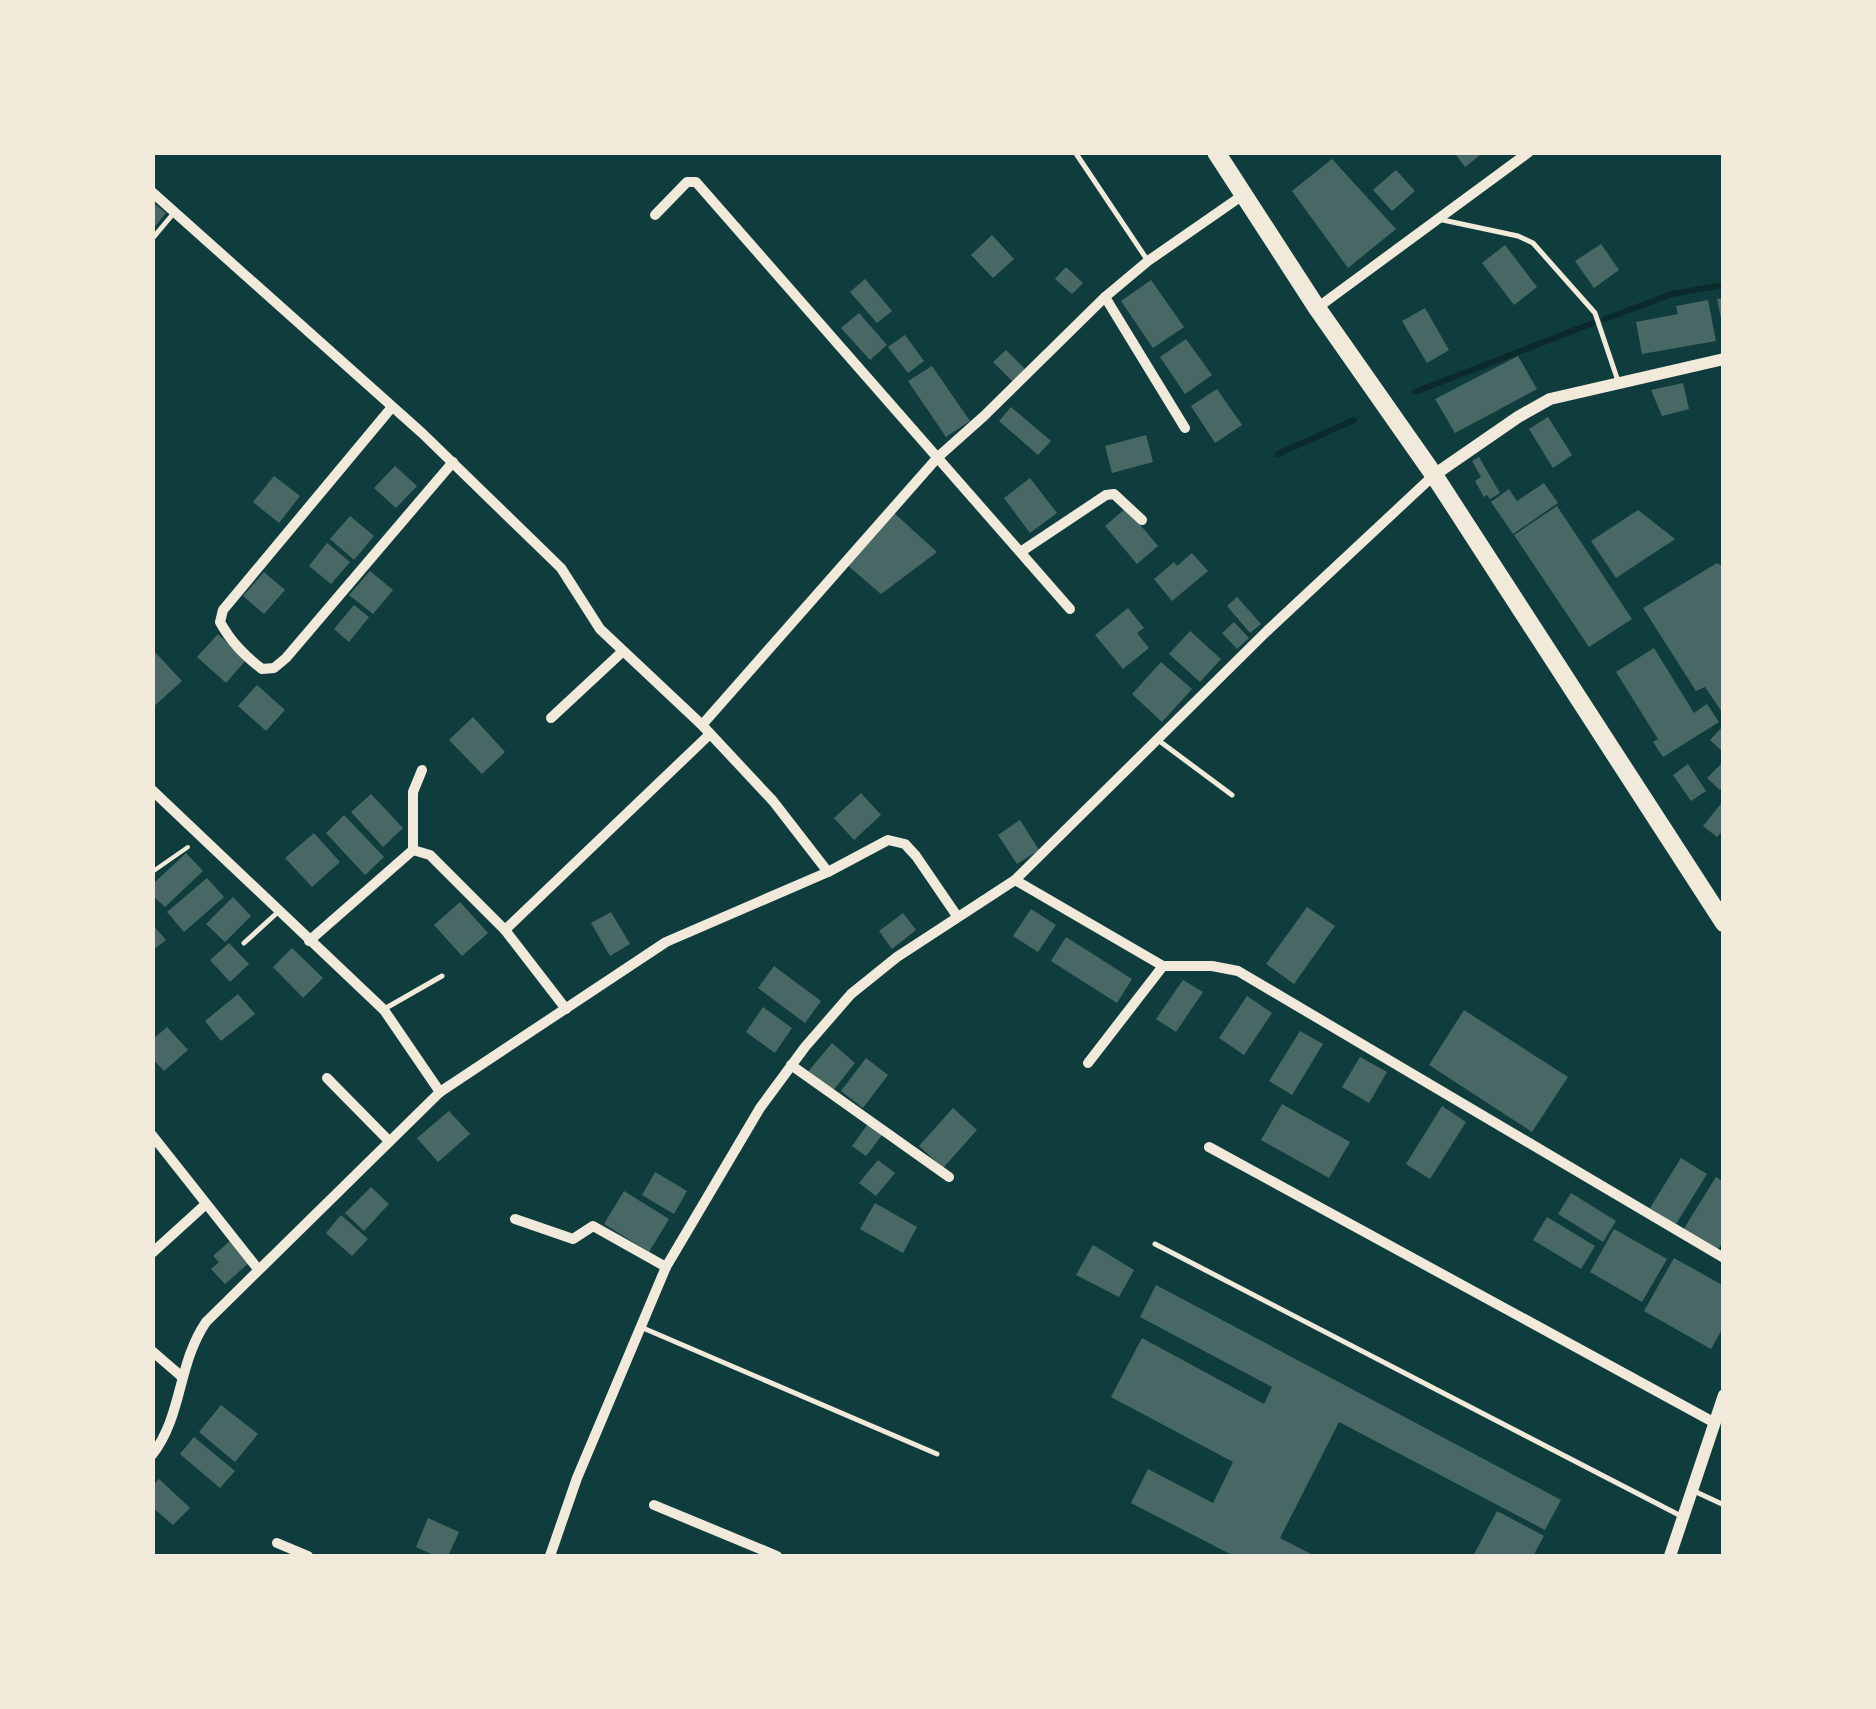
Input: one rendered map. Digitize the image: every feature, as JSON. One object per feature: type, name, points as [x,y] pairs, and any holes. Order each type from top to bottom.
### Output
[{"type":"highway","points":[[1216,152],[1434,475],[1724,924]]},
{"type":"street","points":[[1318,308],[1529,152]]},
{"type":"street","points":[[656,215],[687,182],[696,182],[1070,609]]},
{"type":"street","points":[[152,192],[453,462],[561,568],[600,629],[706,730],[772,801],[828,872]]},
{"type":"street","points":[[505,930],[706,730],[938,457],[1106,297],[1148,261],[1243,195]]},
{"type":"street","points":[[1106,297],[1185,428]]},
{"type":"street","points":[[550,1556],[577,1478],[666,1267],[760,1108],[851,994],[957,916],[1015,880],[1434,475],[1550,399],[1724,360]]},
{"type":"street","points":[[392,407],[223,610],[220,622],[231,642],[247,658],[262,669],[274,668],[286,658],[453,462]]},
{"type":"street","points":[[1022,551],[1106,494],[1114,494],[1142,520]]},
{"type":"street","points":[[550,718],[622,652]]},
{"type":"street","points":[[309,941],[412,850],[414,792],[422,770]]},
{"type":"street","points":[[152,790],[384,1010],[440,1092]]},
{"type":"street","points":[[152,1455],[175,1412],[181,1376],[193,1342],[206,1322],[440,1092],[676,937],[828,872],[888,840],[904,844],[957,916]]},
{"type":"street","points":[[412,850],[430,854],[505,930],[566,1009]]},
{"type":"street","points":[[1015,880],[1163,966],[1212,966],[1238,972],[1724,1258]]},
{"type":"street","points":[[1088,1063],[1163,966]]},
{"type":"street","points":[[791,1065],[948,1177]]},
{"type":"street","points":[[326,1078],[388,1140]]},
{"type":"street","points":[[152,1135],[258,1269]]},
{"type":"street","points":[[1208,1148],[1715,1423]]},
{"type":"street","points":[[152,1252],[206,1204]]},
{"type":"street","points":[[514,1219],[572,1240],[593,1226],[666,1267]]},
{"type":"street","points":[[152,1351],[181,1376]]},
{"type":"street","points":[[1670,1556],[1724,1395]]},
{"type":"street","points":[[654,1504],[776,1556]]},
{"type":"street","points":[[277,1543],[308,1556]]},
{"type":"lane","points":[[1075,152],[1148,261]]},
{"type":"lane","points":[[152,240],[175,212]]},
{"type":"lane","points":[[1438,219],[1518,236],[1533,243],[1595,313],[1620,384]]},
{"type":"lane","points":[[1158,740],[1232,796]]},
{"type":"lane","points":[[244,943],[278,912]]},
{"type":"lane","points":[[384,1010],[442,976]]},
{"type":"lane","points":[[1155,1244],[1682,1517]]},
{"type":"lane","points":[[640,1326],[937,1454]]},
{"type":"lane","points":[[1691,1490],[1724,1505]]},
{"type":"path","points":[[152,872],[200,838]]},
{"type":"building","points":[[1454,152],[1484,152],[1465,167]]},
{"type":"building","points":[[1332,159],[1396,229],[1348,268],[1292,191]]},
{"type":"building","points":[[1396,170],[1415,191],[1392,211],[1373,190]]},
{"type":"building","points":[[152,202],[166,213],[152,230]]},
{"type":"building","points":[[992,235],[1014,259],[993,278],[971,255]]},
{"type":"building","points":[[1601,244],[1619,270],[1594,288],[1575,261]]},
{"type":"building","points":[[1505,245],[1537,287],[1514,305],[1482,263]]},
{"type":"building","points":[[1066,267],[1083,283],[1072,294],[1055,279]]},
{"type":"building","points":[[865,279],[892,311],[877,323],[850,292]]},
{"type":"building","points":[[1151,280],[1184,327],[1153,348],[1121,301]]},
{"type":"building","points":[[1724,298],[1724,323],[1722,323],[1717,299]]},
{"type":"building","points":[[1708,300],[1716,341],[1642,354],[1636,322],[1678,314],[1676,306]]},
{"type":"building","points":[[1425,308],[1449,350],[1427,363],[1402,321]]},
{"type":"building","points":[[859,313],[887,345],[870,360],[841,328]]},
{"type":"building","points":[[905,335],[924,361],[908,373],[888,347]]},
{"type":"building","points":[[1186,339],[1212,375],[1185,394],[1160,357]]},
{"type":"building","points":[[1006,350],[1025,369],[1013,382],[993,362]]},
{"type":"building","points":[[1518,356],[1537,389],[1455,433],[1435,399]]},
{"type":"building","points":[[932,366],[970,421],[946,437],[908,381]]},
{"type":"building","points":[[1683,383],[1689,409],[1662,416],[1651,390]]},
{"type":"building","points":[[1217,389],[1242,425],[1215,443],[1191,406]]},
{"type":"building","points":[[1011,407],[1051,441],[1038,455],[999,421]]},
{"type":"building","points":[[1548,417],[1572,455],[1553,468],[1529,429]]},
{"type":"building","points":[[1146,435],[1153,462],[1112,473],[1105,446]]},
{"type":"building","points":[[1479,457],[1500,493],[1490,499],[1484,497],[1475,481],[1481,477],[1472,461]]},
{"type":"building","points":[[395,466],[417,486],[396,508],[374,488]]},
{"type":"building","points":[[274,476],[300,496],[279,523],[253,502]]},
{"type":"building","points":[[1030,478],[1057,513],[1030,533],[1004,498]]},
{"type":"building","points":[[1544,483],[1558,503],[1513,534],[1491,502],[1509,489],[1517,501]]},
{"type":"building","points":[[1557,506],[1632,619],[1589,647],[1514,535]]},
{"type":"building","points":[[1126,508],[1158,546],[1137,564],[1105,526]]},
{"type":"building","points":[[1638,510],[1675,539],[1616,578],[1591,541]]},
{"type":"building","points":[[893,512],[937,552],[881,594],[846,564]]},
{"type":"building","points":[[350,516],[374,536],[354,560],[330,539]]},
{"type":"building","points":[[327,543],[350,562],[331,584],[309,566]]},
{"type":"building","points":[[1192,553],[1208,571],[1172,601],[1154,579]]},
{"type":"building","points":[[1717,563],[1724,567],[1724,715],[1705,687],[1696,691],[1643,608]]},
{"type":"building","points":[[370,571],[393,590],[373,614],[349,595]]},
{"type":"building","points":[[264,572],[285,590],[264,614],[243,596]]},
{"type":"building","points":[[1237,597],[1261,624],[1250,633],[1227,606]]},
{"type":"building","points":[[354,605],[369,617],[349,642],[334,629]]},
{"type":"building","points":[[1128,608],[1144,628],[1137,633],[1149,648],[1123,669],[1095,635]]},
{"type":"building","points":[[1234,622],[1249,638],[1237,649],[1222,633]]},
{"type":"building","points":[[1190,631],[1221,659],[1200,682],[1169,654]]},
{"type":"building","points":[[218,634],[246,660],[226,683],[197,657]]},
{"type":"building","points":[[1654,648],[1694,713],[1707,704],[1719,722],[1663,757],[1653,742],[1658,739],[1616,672]]},
{"type":"building","points":[[152,649],[182,681],[152,708]]},
{"type":"building","points":[[1161,662],[1192,689],[1162,722],[1132,694]]},
{"type":"building","points":[[257,685],[285,710],[266,731],[238,706]]},
{"type":"building","points":[[473,717],[505,752],[482,774],[449,740]]},
{"type":"building","points":[[1724,725],[1724,753],[1710,740]]},
{"type":"building","points":[[1724,761],[1724,786],[1720,790],[1707,778]]},
{"type":"building","points":[[1688,764],[1706,791],[1691,801],[1673,775]]},
{"type":"building","points":[[861,793],[881,815],[854,840],[834,818]]},
{"type":"building","points":[[371,794],[403,828],[383,847],[351,812]]},
{"type":"building","points":[[1724,800],[1724,829],[1717,837],[1703,826]]},
{"type":"building","points":[[344,815],[384,857],[365,875],[326,833]]},
{"type":"building","points":[[1020,820],[1039,850],[1017,864],[998,835]]},
{"type":"building","points":[[314,833],[340,862],[312,887],[285,858]]},
{"type":"building","points":[[186,853],[203,871],[165,907],[152,895],[152,885]]},
{"type":"building","points":[[207,878],[224,897],[184,932],[167,912]]},
{"type":"building","points":[[233,897],[251,916],[225,942],[206,924]]},
{"type":"building","points":[[460,902],[488,933],[462,956],[434,925]]},
{"type":"building","points":[[1307,907],[1335,926],[1294,984],[1266,964]]},
{"type":"building","points":[[1031,909],[1056,925],[1038,952],[1013,936]]},
{"type":"building","points":[[611,912],[630,944],[610,956],[591,923]]},
{"type":"building","points":[[903,913],[916,930],[892,949],[879,931]]},
{"type":"building","points":[[152,924],[166,940],[152,951]]},
{"type":"building","points":[[1066,937],[1132,979],[1117,1003],[1051,961]]},
{"type":"building","points":[[229,943],[249,964],[230,982],[210,960]]},
{"type":"building","points":[[292,948],[323,978],[303,998],[273,967]]},
{"type":"building","points":[[774,966],[821,1001],[805,1023],[758,988]]},
{"type":"building","points":[[1183,980],[1203,992],[1176,1032],[1156,1019]]},
{"type":"building","points":[[238,994],[255,1014],[221,1041],[205,1021]]},
{"type":"building","points":[[1247,996],[1272,1013],[1244,1055],[1219,1038]]},
{"type":"building","points":[[763,1007],[792,1028],[775,1053],[746,1032]]},
{"type":"building","points":[[1464,1010],[1568,1077],[1532,1132],[1429,1065]]},
{"type":"building","points":[[167,1027],[188,1050],[164,1071],[152,1058],[152,1040]]},
{"type":"building","points":[[1300,1031],[1323,1044],[1292,1095],[1269,1081]]},
{"type":"building","points":[[832,1043],[855,1063],[831,1093],[807,1073]]},
{"type":"building","points":[[1360,1057],[1387,1072],[1369,1103],[1342,1087]]},
{"type":"building","points":[[866,1058],[888,1075],[863,1108],[841,1091]]},
{"type":"building","points":[[1282,1104],[1350,1142],[1329,1178],[1261,1140]]},
{"type":"building","points":[[1442,1106],[1466,1122],[1430,1179],[1406,1164]]},
{"type":"building","points":[[953,1108],[977,1130],[943,1168],[919,1146]]},
{"type":"building","points":[[449,1111],[470,1134],[438,1162],[417,1138]]},
{"type":"building","points":[[868,1124],[882,1135],[866,1156],[852,1146]]},
{"type":"building","points":[[1681,1158],[1707,1174],[1676,1224],[1650,1208]]},
{"type":"building","points":[[878,1160],[895,1173],[876,1196],[859,1183]]},
{"type":"building","points":[[655,1172],[687,1191],[674,1214],[642,1195]]},
{"type":"building","points":[[1716,1177],[1724,1182],[1724,1240],[1717,1251],[1683,1230]]},
{"type":"building","points":[[371,1187],[389,1204],[364,1231],[345,1213]]},
{"type":"building","points":[[624,1191],[669,1219],[649,1252],[604,1224]]},
{"type":"building","points":[[1571,1193],[1616,1221],[1603,1242],[1558,1214]]},
{"type":"building","points":[[875,1203],[917,1227],[903,1253],[860,1229]]},
{"type":"building","points":[[341,1215],[368,1239],[352,1256],[326,1233]]},
{"type":"building","points":[[1547,1217],[1595,1246],[1581,1269],[1533,1240]]},
{"type":"building","points":[[1614,1229],[1667,1259],[1642,1302],[1590,1272]]},
{"type":"building","points":[[231,1240],[250,1262],[225,1284],[211,1269],[219,1262],[213,1256]]},
{"type":"building","points":[[1093,1245],[1134,1270],[1119,1297],[1076,1275]]},
{"type":"building","points":[[1674,1258],[1724,1286],[1724,1326],[1711,1349],[1644,1311]]},
{"type":"building","points":[[1156,1285],[1561,1500],[1545,1530],[1339,1422],[1280,1538],[1315,1556],[1234,1556],[1131,1503],[1148,1469],[1213,1503],[1233,1462],[1111,1397],[1142,1338],[1264,1404],[1272,1387],[1140,1317]]},
{"type":"building","points":[[221,1405],[258,1434],[235,1462],[199,1432]]},
{"type":"building","points":[[194,1437],[235,1471],[220,1488],[180,1454]]},
{"type":"building","points":[[159,1479],[190,1508],[173,1525],[152,1507],[152,1486]]},
{"type":"building","points":[[1497,1511],[1544,1536],[1533,1556],[1473,1556]]},
{"type":"building","points":[[428,1518],[459,1532],[448,1556],[436,1556],[416,1547]]},
{"type":"waterway","points":[[1605,319],[1672,294],[1724,285]]},
{"type":"waterway","points":[[1415,392],[1593,323]]},
{"type":"waterway","points":[[1278,454],[1354,420]]}]
